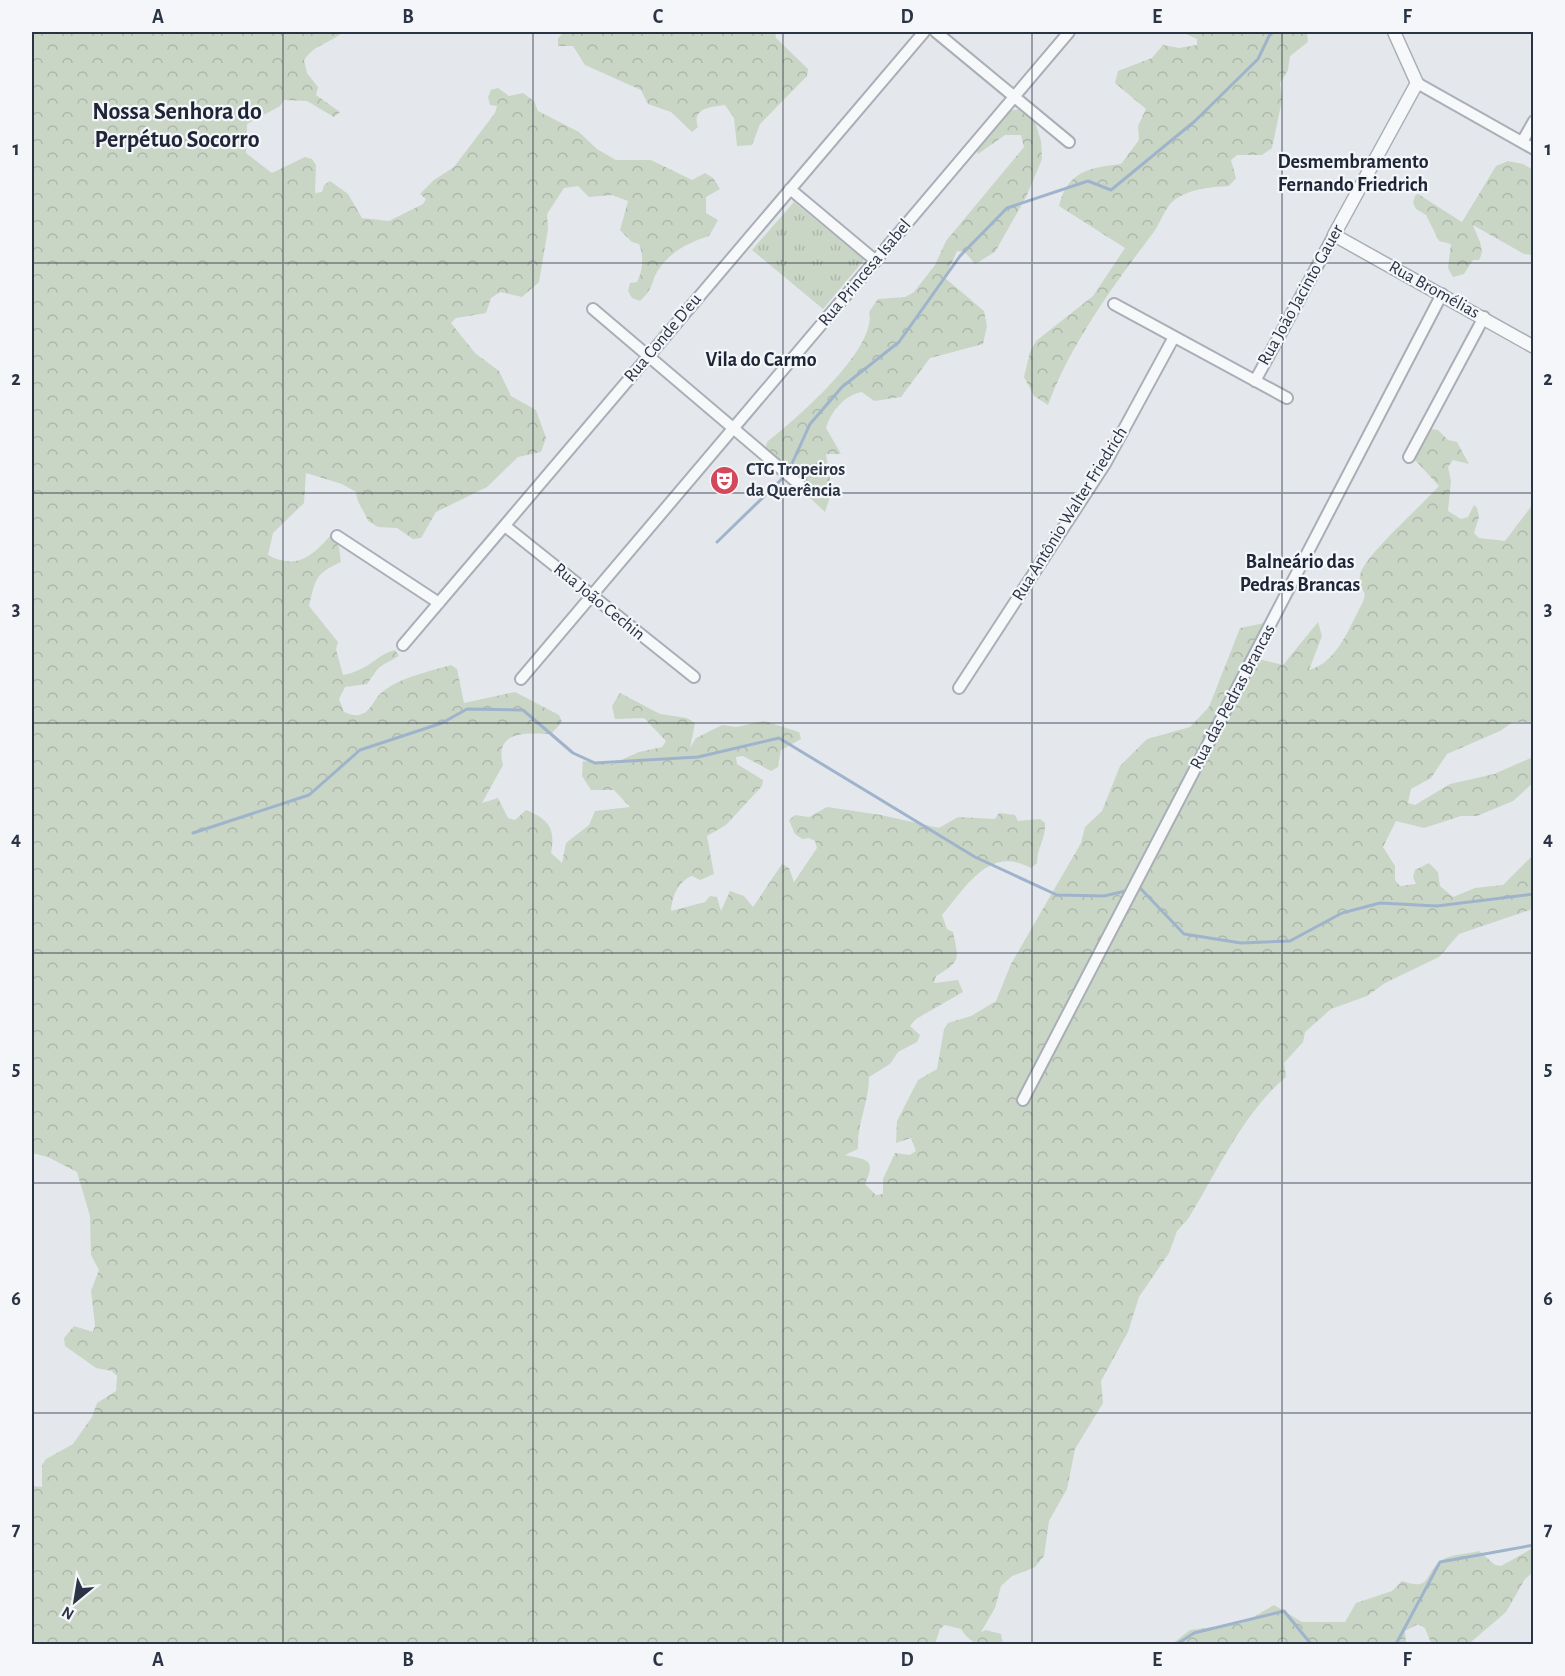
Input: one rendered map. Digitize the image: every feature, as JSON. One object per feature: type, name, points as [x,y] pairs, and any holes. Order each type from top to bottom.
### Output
[{"type":"street","name":"Rua Conde D'eu","points":[[403,645],[924,32]]},
{"type":"street","points":[[936,32],[1069,142]]},
{"type":"street","name":"Rua Princesa Isabel","points":[[521,679],[1069,32]]},
{"type":"street","points":[[1394,32],[1417,83],[1533,149]]},
{"type":"street","name":"Rua João Jacinto Gauer","points":[[1255,381],[1417,83]]},
{"type":"street","points":[[1522,142],[1533,121]]},
{"type":"street","points":[[790,189],[876,261]]},
{"type":"street","name":"Rua Bromélias","points":[[1334,235],[1484,317],[1533,347]]},
{"type":"street","name":"Rua das Pedras Brancas","points":[[1023,1100],[1442,294]]},
{"type":"street","name":"Rua João Jacinto Gauer","points":[[1114,304],[1287,398]]},
{"type":"street","points":[[593,309],[807,491]]},
{"type":"street","points":[[1409,457],[1484,317]]},
{"type":"street","name":"Rua Antônio Walter Friedrich","points":[[960,688],[1105,464],[1174,337]]},
{"type":"street","name":"Rua João Cechin","points":[[505,526],[694,677]]},
{"type":"street","points":[[337,536],[439,603]]},
{"type":"green space","points":[[32,32],[343,32],[317,47],[304,60],[307,73],[318,87],[316,95],[340,112],[334,117],[307,101],[284,100],[280,106],[247,124],[246,153],[272,173],[305,157],[312,159],[316,165],[315,193],[322,192],[324,185],[330,181],[348,194],[362,218],[389,221],[423,204],[426,199],[420,194],[434,180],[454,167],[495,113],[497,106],[490,105],[488,97],[491,90],[498,88],[509,96],[523,93],[534,101],[538,111],[579,132],[597,149],[616,160],[651,160],[692,180],[705,173],[713,178],[720,189],[706,197],[706,213],[718,220],[709,236],[688,244],[669,257],[640,301],[632,298],[628,291],[630,283],[637,282],[641,273],[641,248],[620,230],[628,201],[612,195],[589,197],[578,186],[564,188],[547,214],[548,229],[539,282],[522,297],[500,292],[491,298],[486,313],[456,318],[451,323],[475,353],[499,371],[511,396],[536,410],[546,438],[541,452],[518,457],[487,487],[436,512],[421,538],[413,539],[397,528],[378,527],[368,521],[359,504],[356,492],[342,484],[306,473],[304,503],[273,533],[268,555],[287,561],[303,559],[317,550],[331,535],[339,547],[341,562],[326,570],[318,578],[309,606],[338,642],[336,649],[343,675],[360,670],[395,650],[399,656],[379,667],[367,684],[345,687],[339,699],[344,712],[362,714],[389,687],[414,676],[451,665],[457,669],[464,703],[515,692],[559,715],[562,722],[551,734],[522,734],[514,736],[503,745],[501,754],[503,765],[482,803],[498,798],[508,818],[515,820],[526,810],[540,817],[551,831],[551,853],[562,863],[566,843],[589,825],[595,811],[630,807],[614,790],[591,790],[582,776],[583,761],[612,764],[639,752],[662,747],[666,741],[644,718],[615,719],[612,706],[620,693],[660,714],[687,718],[695,723],[690,748],[696,738],[722,725],[736,727],[764,721],[799,732],[801,739],[781,750],[778,767],[771,771],[743,756],[736,757],[737,764],[763,780],[762,786],[726,825],[707,836],[714,874],[700,880],[692,876],[687,878],[674,895],[671,911],[705,902],[710,896],[717,897],[721,911],[730,891],[744,896],[753,907],[782,864],[789,868],[794,882],[817,848],[815,841],[809,838],[802,839],[795,834],[789,820],[795,815],[809,817],[827,807],[881,815],[939,828],[958,817],[995,819],[999,813],[1015,815],[1018,821],[1040,819],[1045,823],[1037,863],[1031,868],[1016,862],[991,865],[970,881],[942,915],[947,929],[953,932],[957,954],[954,963],[936,976],[934,983],[958,980],[963,992],[916,1019],[910,1026],[920,1035],[917,1042],[898,1052],[890,1064],[869,1077],[859,1130],[858,1149],[845,1155],[867,1162],[870,1169],[865,1184],[876,1195],[883,1194],[883,1179],[895,1153],[910,1155],[916,1151],[911,1138],[896,1143],[897,1121],[918,1080],[937,1069],[944,1029],[948,1023],[971,1016],[996,1001],[1011,964],[1081,843],[1085,827],[1102,811],[1120,766],[1147,739],[1190,727],[1209,707],[1240,628],[1274,621],[1255,658],[1283,665],[1318,622],[1322,636],[1309,670],[1328,660],[1342,642],[1363,602],[1365,594],[1360,578],[1366,564],[1384,541],[1439,486],[1415,460],[1420,444],[1431,429],[1438,430],[1448,440],[1457,442],[1469,464],[1453,460],[1448,467],[1451,481],[1448,511],[1461,519],[1468,517],[1474,505],[1479,517],[1474,533],[1479,538],[1505,541],[1533,504],[1533,722],[1513,722],[1500,731],[1447,754],[1431,778],[1411,789],[1408,803],[1415,805],[1450,784],[1494,774],[1533,757],[1533,783],[1513,801],[1477,816],[1461,816],[1424,828],[1396,821],[1383,847],[1395,866],[1395,880],[1400,886],[1416,884],[1413,877],[1415,870],[1429,863],[1438,872],[1440,886],[1453,897],[1475,888],[1503,885],[1533,855],[1533,909],[1459,934],[1439,957],[1385,983],[1367,996],[1331,1009],[1305,1032],[1303,1042],[1284,1063],[1286,1077],[1244,1125],[1188,1219],[1177,1231],[1169,1253],[1139,1297],[1128,1332],[1101,1381],[1103,1403],[1075,1449],[1067,1489],[1049,1521],[1044,1556],[1035,1567],[1012,1576],[1001,1586],[995,1608],[981,1632],[986,1630],[1001,1634],[1003,1644],[979,1644],[970,1639],[961,1629],[945,1625],[940,1629],[935,1644],[32,1644],[32,1486],[42,1487],[42,1465],[46,1459],[73,1444],[92,1417],[97,1403],[116,1391],[117,1376],[112,1371],[96,1368],[65,1346],[64,1338],[74,1326],[93,1332],[95,1325],[91,1291],[99,1270],[91,1255],[90,1216],[77,1172],[48,1157],[32,1153]]},
{"type":"green space","points":[[563,32],[775,32],[776,38],[808,69],[807,76],[760,124],[752,145],[737,146],[734,118],[725,105],[700,112],[697,116],[698,127],[692,132],[671,112],[648,104],[641,90],[585,65],[573,46],[558,46],[558,39]]},
{"type":"green space","points":[[1182,32],[1307,32],[1308,42],[1290,56],[1288,70],[1280,83],[1282,100],[1272,148],[1262,155],[1237,155],[1231,160],[1236,178],[1229,186],[1192,191],[1172,202],[1081,337],[1068,359],[1048,405],[1034,396],[1024,377],[1030,352],[1036,341],[1093,296],[1125,248],[1059,206],[1063,194],[1074,178],[1081,173],[1099,167],[1121,164],[1139,140],[1138,126],[1146,109],[1115,83],[1118,71],[1152,58],[1163,45],[1179,48],[1197,45],[1197,39]]},
{"type":"green space","points":[[1019,109],[1033,116],[1041,141],[1042,159],[1026,197],[995,252],[975,264],[965,252],[957,251],[945,278],[984,311],[987,326],[983,344],[930,358],[901,397],[874,401],[862,392],[849,397],[839,405],[826,428],[841,454],[826,454],[832,491],[825,512],[775,465],[766,447],[767,442],[814,401],[848,364],[861,345],[868,327],[869,312],[878,299],[905,297],[914,292],[935,265],[946,241],[1024,147],[1021,135],[1005,135],[978,154],[976,150],[1008,111]]},
{"type":"green space","points":[[1508,161],[1523,164],[1533,170],[1533,255],[1524,254],[1473,225],[1480,242],[1481,256],[1479,260],[1473,260],[1464,274],[1453,277],[1448,268],[1451,244],[1439,241],[1426,215],[1416,209],[1413,203],[1415,196],[1418,194],[1462,222],[1496,166]]},
{"type":"green space","points":[[794,202],[864,260],[823,309],[752,250]]},
{"type":"green space","points":[[1533,1548],[1533,1572],[1525,1579],[1506,1612],[1471,1642],[1431,1643],[1425,1628],[1418,1624],[1405,1631],[1406,1644],[1172,1644],[1190,1630],[1243,1623],[1274,1605],[1302,1622],[1345,1622],[1356,1603],[1392,1591],[1402,1581],[1412,1584],[1423,1583],[1436,1565],[1446,1558],[1479,1551],[1495,1565],[1501,1566]]},
{"type":"waterway","points":[[789,470],[810,424],[842,387],[899,342],[960,256],[1007,208],[1088,181],[1111,190],[1195,121],[1258,59],[1271,32]]},
{"type":"waterway","points":[[717,542],[785,476]]},
{"type":"waterway","points":[[193,833],[309,795],[360,750],[442,723],[467,709],[523,710],[573,753],[595,763],[698,757],[779,738],[975,857],[1057,895],[1104,896],[1130,890]]},
{"type":"waterway","points":[[1136,889],[1140,888],[1184,934],[1241,943],[1290,941],[1342,913],[1380,903],[1437,906],[1534,894]]},
{"type":"waterway","points":[[1396,1644],[1440,1562],[1534,1545]]},
{"type":"waterway","points":[[1177,1644],[1194,1633],[1284,1611],[1311,1644]]},
{"type":"place","name":"CTG Tropeiros da Querência","points":[[725,480]]},
{"type":"district","name":"Nossa Senhora do Perpétuo Socorro","points":[[177,126]]},
{"type":"district","name":"Desmembramento Fernando Friedrich","points":[[1353,174]]},
{"type":"district","name":"Vila do Carmo","points":[[761,360]]},
{"type":"district","name":"Balneário das Pedras Brancas","points":[[1300,574]]}]
